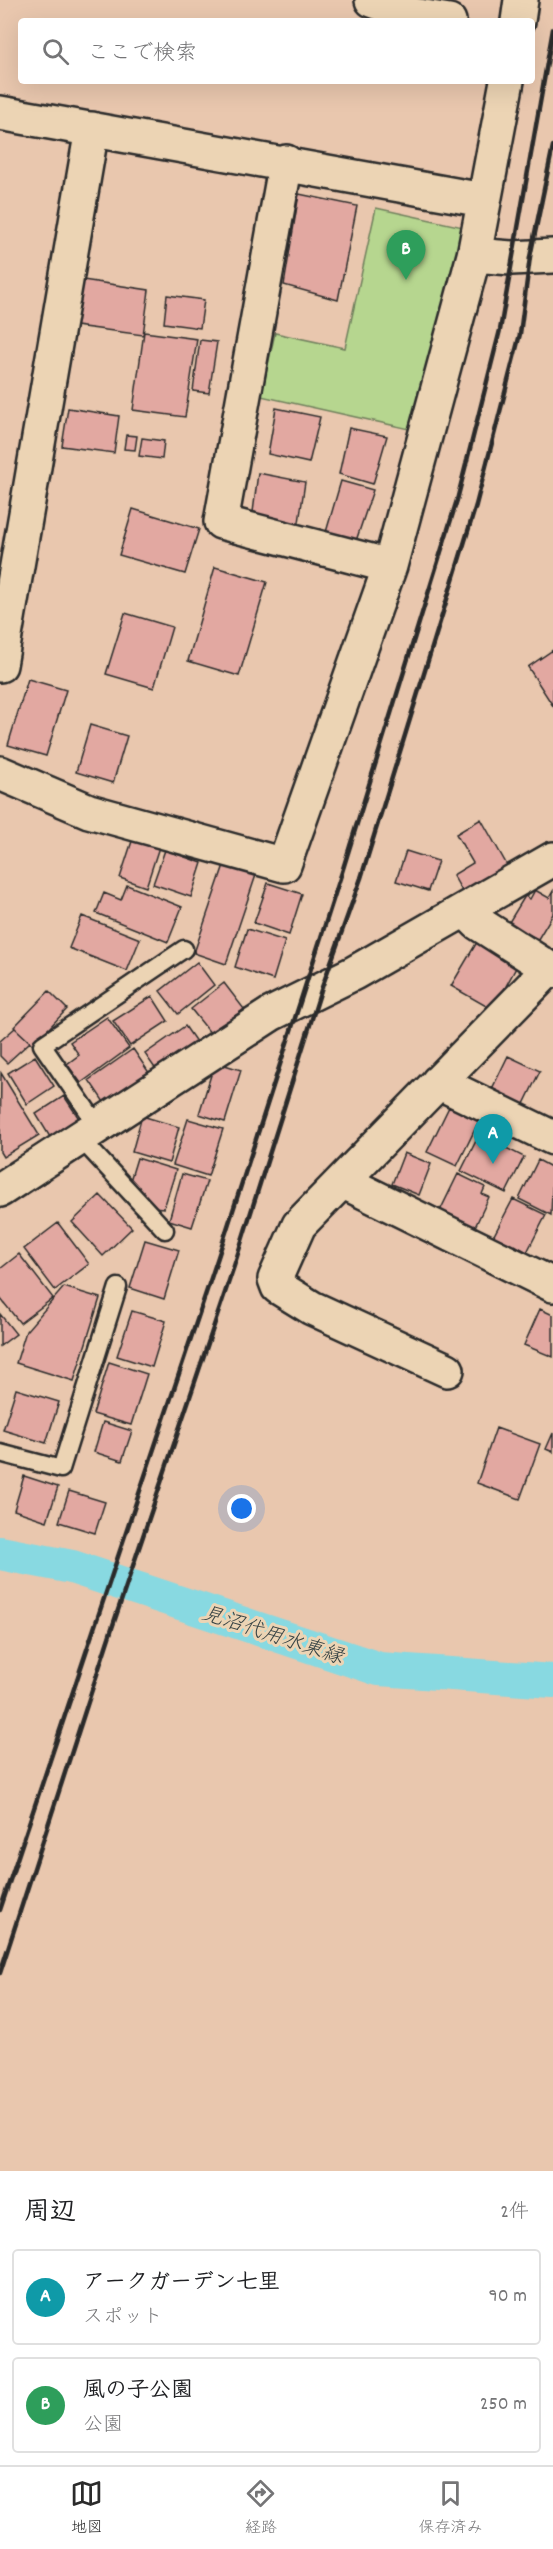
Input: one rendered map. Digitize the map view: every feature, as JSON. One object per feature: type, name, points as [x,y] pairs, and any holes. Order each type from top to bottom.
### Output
[{"type":"street","points":[[372,0],[413,15],[431,18]]},
{"type":"street","points":[[518,18],[521,0]]},
{"type":"street","points":[[0,773],[89,811],[284,865],[390,566],[474,255],[506,84]]},
{"type":"street","points":[[0,113],[286,162],[483,200]]},
{"type":"street","points":[[0,664],[92,129]]},
{"type":"street","points":[[286,162],[222,522],[390,566]]},
{"type":"street","points":[[474,255],[511,258],[553,256]]},
{"type":"street","points":[[0,1190],[271,1014],[354,974],[553,859]]},
{"type":"street","points":[[447,1370],[312,1308],[278,1287],[275,1279],[299,1225],[551,970],[478,924],[466,911]]},
{"type":"street","points":[[438,1082],[553,1138]]},
{"type":"street","points":[[342,1181],[553,1286]]},
{"type":"lane","points":[[165,1230],[89,1132],[42,1045],[184,949]]},
{"type":"lane","points":[[0,1454],[61,1469],[118,1287]]},
{"type":"green space","points":[[376,208],[463,227],[414,430],[261,396],[275,333],[345,348]]},
{"type":"building","points":[[299,194],[357,206],[338,300],[284,285]]},
{"type":"building","points":[[83,280],[149,290],[143,335],[76,326]]},
{"type":"building","points":[[167,295],[204,300],[200,328],[164,323]]},
{"type":"building","points":[[144,332],[197,339],[185,417],[133,410]]},
{"type":"building","points":[[200,340],[217,342],[209,393],[193,391]]},
{"type":"building","points":[[68,408],[119,416],[114,453],[62,446]]},
{"type":"building","points":[[276,408],[320,417],[309,463],[268,454]]},
{"type":"building","points":[[349,428],[387,436],[373,484],[339,474]]},
{"type":"building","points":[[126,435],[137,436],[135,450],[124,449]]},
{"type":"building","points":[[142,438],[164,441],[162,459],[139,456]]},
{"type":"building","points":[[258,473],[305,482],[298,529],[252,520]]},
{"type":"building","points":[[341,481],[373,490],[354,547],[324,539]]},
{"type":"building","points":[[133,509],[199,529],[185,574],[119,555]]},
{"type":"building","points":[[215,567],[267,582],[239,676],[188,661]]},
{"type":"building","points":[[125,613],[172,627],[154,688],[106,674]]},
{"type":"building","points":[[553,650],[553,706],[528,667]]},
{"type":"building","points":[[28,679],[66,690],[46,756],[8,745]]},
{"type":"building","points":[[90,725],[127,736],[113,783],[76,772]]},
{"type":"building","points":[[481,819],[512,874],[467,900],[453,875],[473,863],[456,834]]},
{"type":"building","points":[[134,835],[160,844],[146,887],[120,878]]},
{"type":"building","points":[[165,850],[202,863],[191,897],[153,884]]},
{"type":"building","points":[[406,851],[438,861],[428,891],[396,881]]},
{"type":"building","points":[[224,865],[256,875],[226,964],[194,953]]},
{"type":"building","points":[[268,883],[302,894],[289,935],[254,923]]},
{"type":"building","points":[[127,885],[182,907],[168,942],[96,913],[104,893],[121,900]]},
{"type":"building","points":[[535,890],[549,898],[553,891],[553,914],[538,939],[530,935],[527,940],[506,927],[525,896],[530,899]]},
{"type":"building","points":[[82,916],[140,939],[127,971],[69,948]]},
{"type":"building","points":[[247,929],[285,941],[273,980],[235,967]]},
{"type":"building","points":[[477,942],[518,964],[493,1010],[451,986]]},
{"type":"building","points":[[197,962],[214,985],[178,1014],[160,991]]},
{"type":"building","points":[[224,983],[244,1009],[211,1034],[191,1009]]},
{"type":"building","points":[[49,991],[67,1009],[33,1045],[14,1027]]},
{"type":"building","points":[[152,996],[168,1021],[130,1046],[113,1021]]},
{"type":"building","points":[[107,1017],[129,1048],[81,1083],[67,1064],[79,1055],[70,1042]]},
{"type":"building","points":[[185,1026],[199,1046],[159,1074],[145,1054]]},
{"type":"building","points":[[15,1028],[30,1042],[7,1063],[0,1056],[0,1041]]},
{"type":"building","points":[[133,1049],[152,1077],[108,1108],[89,1080]]},
{"type":"building","points":[[35,1056],[54,1086],[27,1104],[8,1073]]},
{"type":"building","points":[[508,1056],[540,1071],[522,1108],[490,1093]]},
{"type":"building","points":[[215,1062],[241,1070],[225,1122],[199,1114]]},
{"type":"building","points":[[1,1073],[39,1135],[3,1157],[0,1152]]},
{"type":"building","points":[[64,1096],[82,1123],[53,1142],[36,1114]]},
{"type":"building","points":[[449,1107],[479,1121],[457,1166],[427,1152]]},
{"type":"building","points":[[142,1116],[179,1127],[169,1163],[132,1152]]},
{"type":"building","points":[[188,1119],[223,1129],[208,1176],[173,1165]]},
{"type":"building","points":[[481,1131],[504,1142],[502,1146],[524,1157],[506,1193],[461,1171]]},
{"type":"building","points":[[404,1153],[431,1164],[419,1195],[392,1184]]},
{"type":"building","points":[[137,1158],[176,1170],[164,1208],[152,1207],[137,1192],[139,1187],[129,1184]]},
{"type":"building","points":[[538,1160],[553,1168],[551,1215],[519,1199]]},
{"type":"building","points":[[182,1174],[207,1181],[192,1227],[169,1220]]},
{"type":"building","points":[[458,1174],[485,1187],[482,1194],[489,1197],[474,1229],[439,1213]]},
{"type":"building","points":[[100,1195],[132,1228],[103,1256],[72,1222]]},
{"type":"building","points":[[513,1199],[546,1215],[527,1252],[515,1245],[513,1250],[492,1239]]},
{"type":"building","points":[[58,1223],[89,1264],[55,1290],[24,1249]]},
{"type":"building","points":[[145,1240],[179,1250],[164,1299],[130,1288]]},
{"type":"building","points":[[19,1254],[53,1298],[20,1323],[0,1298],[0,1269]]},
{"type":"building","points":[[64,1287],[100,1298],[74,1381],[16,1363],[26,1331]]},
{"type":"building","points":[[540,1309],[553,1315],[553,1357],[524,1345]]},
{"type":"building","points":[[132,1311],[166,1321],[152,1367],[117,1356]]},
{"type":"building","points":[[0,1314],[16,1334],[0,1346]]},
{"type":"building","points":[[109,1362],[147,1374],[131,1425],[93,1414]]},
{"type":"building","points":[[16,1389],[59,1402],[46,1443],[3,1430]]},
{"type":"building","points":[[103,1422],[132,1431],[122,1461],[94,1452]]},
{"type":"building","points":[[496,1428],[540,1444],[520,1499],[477,1483]]},
{"type":"building","points":[[553,1433],[553,1452],[546,1449]]},
{"type":"building","points":[[24,1476],[58,1487],[47,1521],[14,1510]]},
{"type":"building","points":[[69,1491],[105,1502],[95,1533],[59,1522]]},
{"type":"waterway","name":"見沼代用水東縁","points":[[0,1553],[72,1567],[379,1669],[553,1681]]},
{"type":"railway","points":[[0,1910],[218,1257],[342,872],[457,500],[500,330],[553,29]]},
{"type":"railway","points":[[0,1973],[112,1628],[234,1266],[321,990],[361,878],[476,505],[520,334],[530,257],[553,146]]},
{"type":"place","name":"風の子公園","points":[[406,280]]},
{"type":"place","name":"アークガーデン七里","points":[[493,1164]]}]
